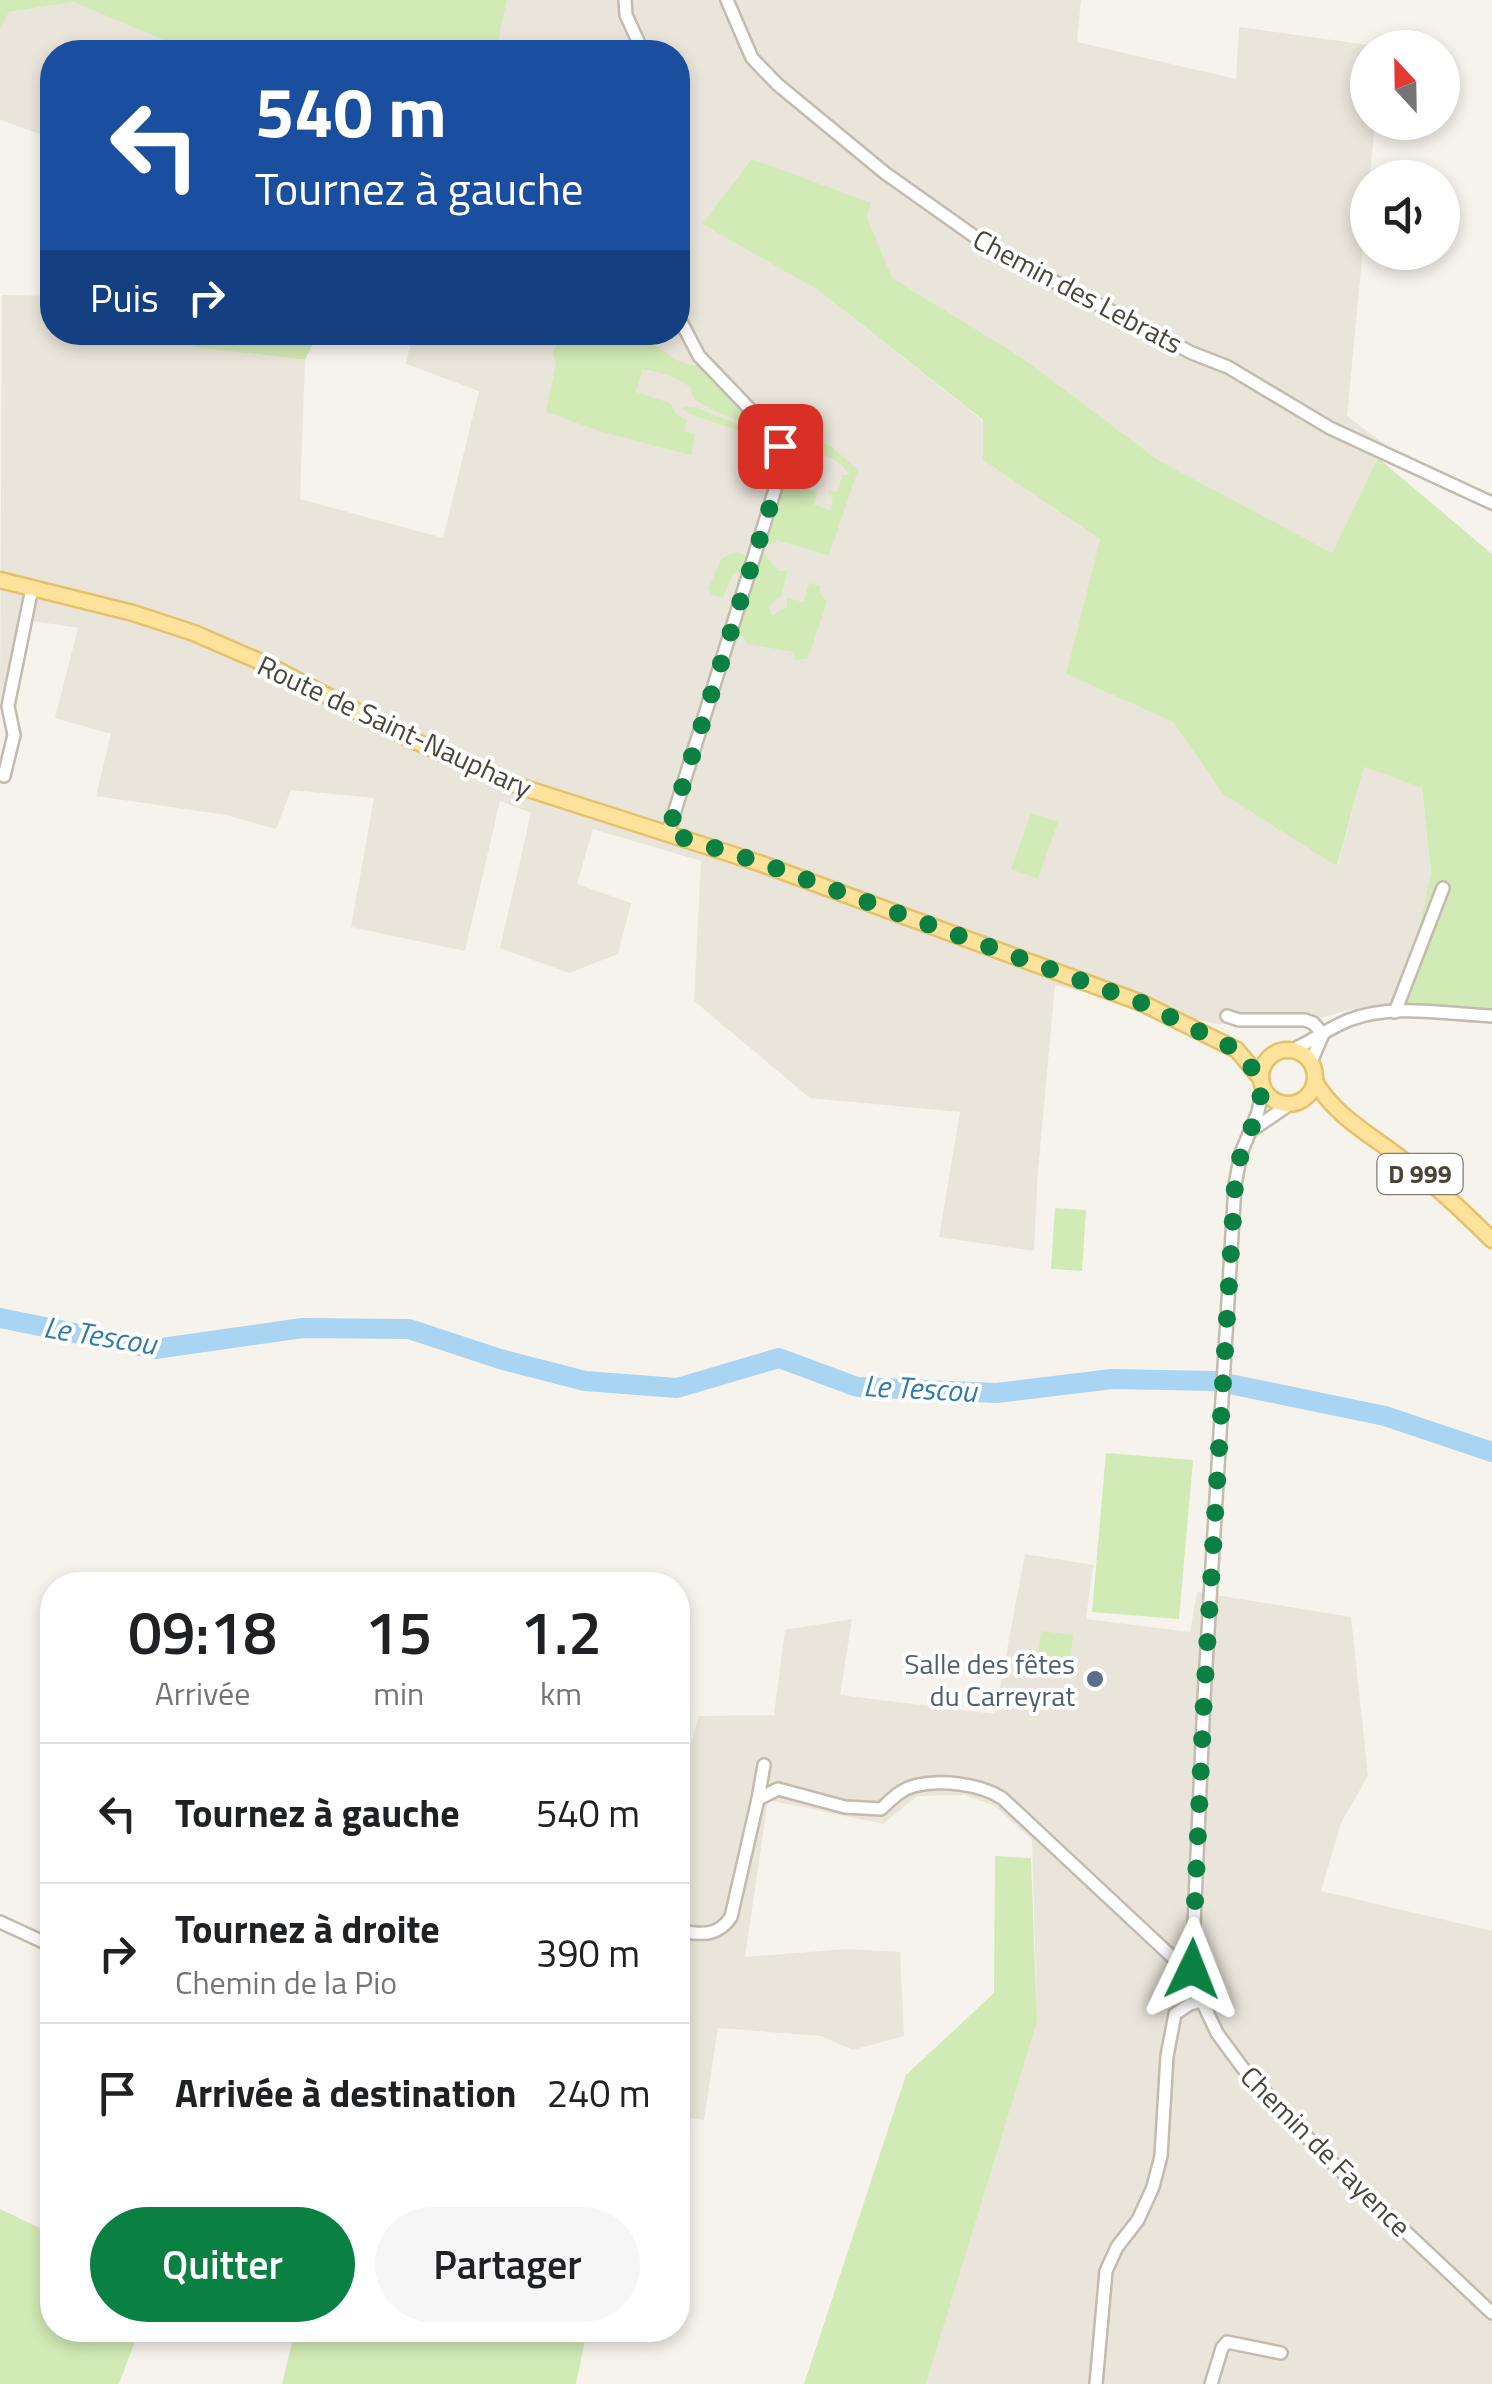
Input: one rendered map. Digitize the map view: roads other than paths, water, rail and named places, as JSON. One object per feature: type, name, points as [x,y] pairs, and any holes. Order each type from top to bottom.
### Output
[{"type":"main road","name":"Route de Saint-Nauphary","points":[[0,580],[194,633],[268,666],[411,740],[506,782],[759,862],[1142,1003],[1237,1050],[1274,1054]]},
{"type":"main road","name":"Route de Saint-Nauphary","points":[[1237,1050],[1262,1083]]},
{"type":"main road","points":[[1292,1050],[1311,1062],[1315,1081],[1306,1098],[1292,1104],[1274,1100],[1262,1083],[1265,1062],[1274,1054],[1292,1050]]},
{"type":"main road","name":"D 999","points":[[1315,1081],[1325,1098],[1342,1114],[1416,1170],[1492,1240]]},
{"type":"main road","name":"D 999","points":[[1292,1104],[1320,1106],[1342,1114]]},
{"type":"street","points":[[625,0],[626,15],[637,40]]},
{"type":"street","name":"Chemin des Lebrats","points":[[726,0],[752,58],[776,84],[885,174],[995,250],[1192,353],[1228,367],[1330,428],[1492,503]]},
{"type":"street","points":[[668,833],[782,468],[780,446],[766,426],[699,356],[690,339]]},
{"type":"street","points":[[4,776],[14,736],[8,706],[32,588]]},
{"type":"street","points":[[1395,1012],[1443,888]]},
{"type":"street","points":[[1292,1050],[1353,1018],[1395,1012],[1492,1016]]},
{"type":"street","points":[[1227,1016],[1238,1020],[1305,1020],[1323,1034]]},
{"type":"street","points":[[1311,1062],[1323,1034]]},
{"type":"street","name":"Chemin de Fayence","points":[[1262,1083],[1235,1185],[1192,1969],[1217,2032],[1242,2068],[1322,2153],[1492,2314]]},
{"type":"street","points":[[1252,1131],[1292,1104]]},
{"type":"street","points":[[690,1932],[707,1934],[718,1930],[731,1916],[764,1765]]},
{"type":"street","points":[[758,1799],[778,1789],[845,1806],[881,1809],[916,1785],[987,1789],[1019,1813],[1184,1968],[1192,1969]]},
{"type":"street","points":[[0,1922],[40,1940]]},
{"type":"street","points":[[1096,2384],[1106,2270],[1138,2220],[1162,2156],[1166,2056],[1176,2014],[1202,2001]]},
{"type":"street","points":[[1212,2384],[1227,2342],[1282,2353]]},
{"type":"waterway","name":"Le Tescou","points":[[0,1318],[155,1349],[303,1328],[409,1329],[585,1381],[677,1388],[779,1358],[857,1387],[997,1393],[1112,1379],[1215,1381],[1385,1416],[1492,1452]]},
{"type":"place","name":"Salle des fêtes du Carreyrat","points":[[1095,1679]]}]
